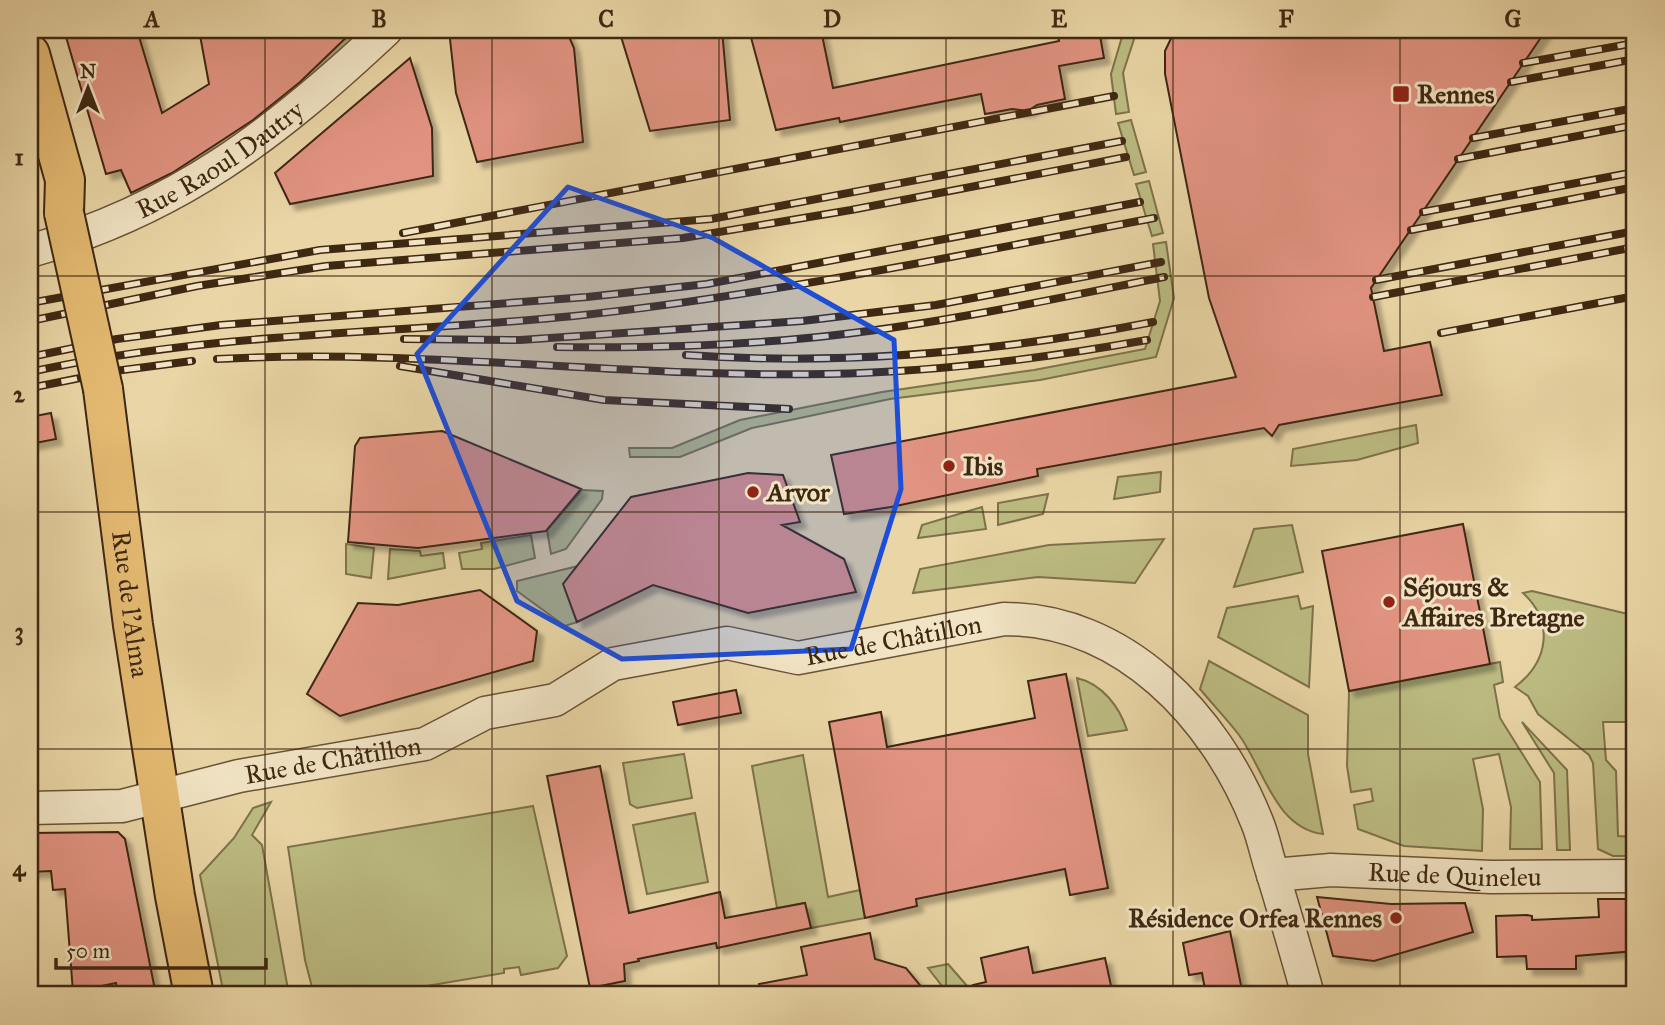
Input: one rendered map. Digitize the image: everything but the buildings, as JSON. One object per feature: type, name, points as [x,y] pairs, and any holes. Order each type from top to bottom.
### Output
[{"type":"main road","name":"Rue de l'Alma","points":[[30,54],[65,180],[64,213],[103,388],[133,625],[173,884],[194,995]]},
{"type":"main road","name":"Rue de l'Alma","points":[[30,134],[43,173],[64,213]]},
{"type":"street","name":"Rue Raoul Dautry","points":[[30,251],[118,221],[213,172],[269,132],[386,30]]},
{"type":"street","name":"Rue de Châtillon","points":[[30,808],[122,806],[239,776],[425,744],[496,709],[555,700],[612,664],[727,643],[799,658],[1004,619],[1030,619],[1080,630],[1108,643],[1134,660],[1204,728],[1241,785],[1258,824],[1308,995]]},
{"type":"street","name":"Rue de Quineleu","points":[[1273,875],[1331,870],[1491,877],[1635,876]]},
{"type":"highlighted area","points":[[568,187],[713,238],[894,340],[901,489],[851,649],[622,659],[517,601],[417,354]]},
{"type":"green space","points":[[1124,30],[1137,30],[1123,73],[1129,112],[1116,114],[1111,74]]},
{"type":"green space","points":[[1131,120],[1146,172],[1134,175],[1118,123]]},
{"type":"green space","points":[[1149,181],[1163,233],[1152,236],[1136,184]]},
{"type":"green space","points":[[1166,242],[1174,298],[1156,357],[1040,380],[890,399],[752,428],[680,457],[630,457],[629,448],[672,448],[740,420],[882,392],[1034,370],[1145,349],[1160,301],[1153,244]]},
{"type":"green space","points":[[1416,425],[1418,443],[1357,460],[1291,466],[1293,449]]},
{"type":"green space","points":[[1161,472],[1160,492],[1114,499],[1118,477]]},
{"type":"green space","points":[[582,490],[603,491],[602,499],[566,549],[551,554],[547,530]]},
{"type":"green space","points":[[1048,494],[1043,514],[998,525],[998,503]]},
{"type":"green space","points":[[982,507],[986,529],[918,538],[922,525]]},
{"type":"green space","points":[[1292,525],[1303,572],[1234,587],[1254,529]]},
{"type":"green space","points":[[531,535],[535,558],[494,569],[462,569],[459,553],[482,549],[481,543]]},
{"type":"green space","points":[[1164,539],[1135,583],[1038,577],[913,593],[920,569],[1049,545]]},
{"type":"green space","points":[[346,544],[374,548],[371,578],[346,574]]},
{"type":"green space","points":[[390,549],[420,551],[421,556],[443,553],[445,568],[388,579]]},
{"type":"green space","points":[[578,566],[564,584],[577,622],[565,626],[517,591],[517,581]]},
{"type":"green space","points":[[1532,591],[1628,614],[1628,644],[1635,647],[1635,722],[1603,722],[1606,760],[1616,771],[1618,836],[1635,837],[1635,856],[1613,856],[1598,849],[1593,763],[1589,755],[1538,714],[1528,696],[1515,687],[1535,666],[1543,642],[1540,617],[1523,593]]},
{"type":"green space","points":[[1298,596],[1301,609],[1313,606],[1309,687],[1218,637],[1227,608]]},
{"type":"green space","points":[[1209,661],[1308,715],[1308,754],[1323,834],[1293,821],[1282,809],[1239,735],[1200,689]]},
{"type":"green space","points":[[1500,662],[1503,682],[1494,685],[1500,718],[1540,782],[1542,849],[1510,849],[1511,807],[1499,754],[1473,759],[1483,809],[1482,851],[1404,846],[1358,829],[1354,805],[1373,801],[1371,789],[1351,792],[1347,766],[1349,691]]},
{"type":"green space","points":[[1077,678],[1094,685],[1108,697],[1127,730],[1088,736]]},
{"type":"green space","points":[[1522,722],[1567,770],[1570,850],[1557,850],[1554,773]]},
{"type":"green space","points":[[684,754],[692,798],[637,808],[630,804],[623,763]]},
{"type":"green space","points":[[803,755],[828,897],[860,890],[865,918],[811,928],[805,903],[777,908],[752,766]]},
{"type":"green space","points":[[271,802],[252,835],[262,845],[289,995],[224,995],[200,875],[234,838],[253,808]]},
{"type":"green space","points":[[533,806],[567,956],[558,968],[521,975],[519,967],[504,969],[504,973],[373,995],[314,995],[305,960],[288,847]]},
{"type":"green space","points":[[695,813],[708,882],[647,894],[633,825]]},
{"type":"green space","points":[[948,964],[975,995],[949,995],[928,968]]},
{"type":"railway","points":[[1523,63],[1635,43]]},
{"type":"railway","points":[[1511,82],[1635,59]]},
{"type":"railway","points":[[403,233],[1114,96]]},
{"type":"railway","points":[[1473,138],[1635,108]]},
{"type":"railway","points":[[1458,159],[1635,125]]},
{"type":"railway","points":[[30,303],[320,250],[711,219],[1122,141]]},
{"type":"railway","points":[[30,321],[197,286],[326,266],[683,238],[851,210],[1126,157]]},
{"type":"railway","points":[[1423,212],[1635,172]]},
{"type":"railway","points":[[1411,230],[1635,187]]},
{"type":"railway","points":[[30,357],[117,339],[221,325],[587,297],[707,284],[1140,202]]},
{"type":"railway","points":[[30,372],[97,359],[233,341],[574,316],[720,297],[865,273],[1154,218]]},
{"type":"railway","points":[[1376,280],[1635,231]]},
{"type":"railway","points":[[1373,297],[1635,247]]},
{"type":"railway","points":[[404,339],[520,340],[802,321],[936,305],[1161,262]]},
{"type":"railway","points":[[557,347],[688,346],[818,337],[948,319],[1164,277]]},
{"type":"railway","points":[[1441,333],[1635,296]]},
{"type":"railway","points":[[686,355],[804,359],[921,354],[979,349],[1153,322]]},
{"type":"railway","points":[[217,359],[369,357],[674,372],[826,374],[907,371],[988,363],[1147,340]]},
{"type":"railway","points":[[30,388],[115,371],[192,361]]},
{"type":"railway","points":[[400,366],[604,400],[789,409]]},
{"type":"place","name":"Rennes","points":[[1401,94]]},
{"type":"place","name":"Ibis","points":[[949,466]]},
{"type":"place","name":"Arvor","points":[[753,492]]},
{"type":"place","name":"Séjours & Affaires Bretagne","points":[[1389,602]]},
{"type":"place","name":"Résidence Orfea Rennes","points":[[1396,918]]}]
